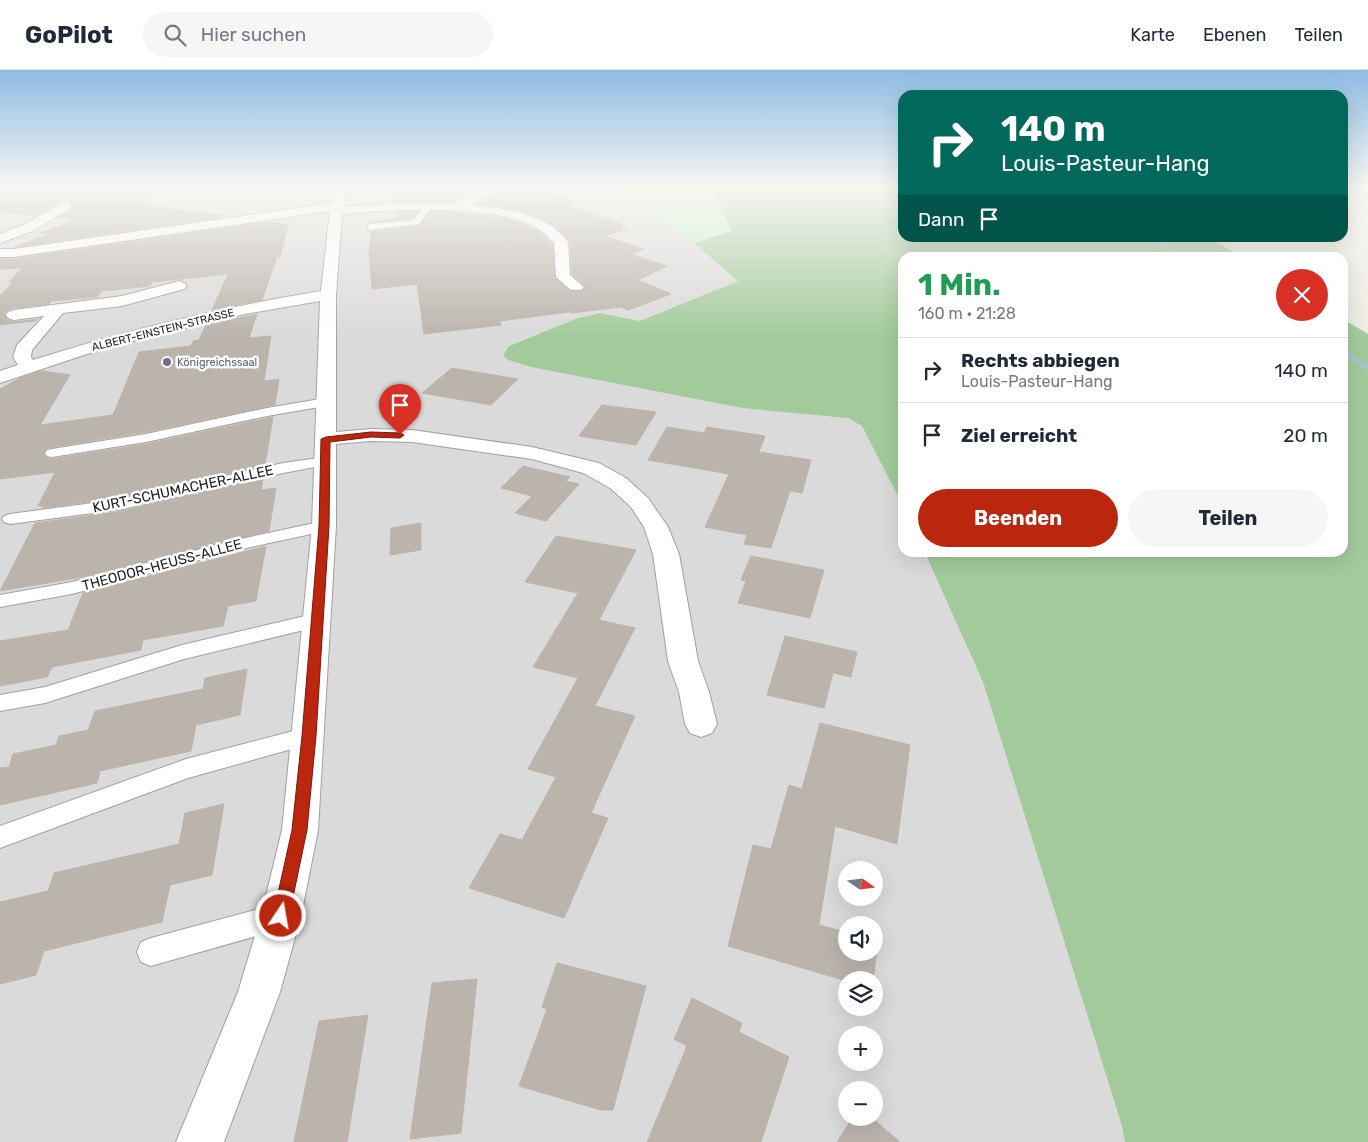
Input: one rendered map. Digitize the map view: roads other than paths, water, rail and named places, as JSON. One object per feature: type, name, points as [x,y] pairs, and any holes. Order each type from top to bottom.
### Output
[{"type":"street","points":[[0,253],[14,253],[126,237]]},
{"type":"street","points":[[200,1142],[259,992],[281,916],[300,830],[309,736],[324,526],[328,295],[333,237]]},
{"type":"street","points":[[558,237],[561,242],[563,277],[576,287]]},
{"type":"street","points":[[2,238],[68,245]]},
{"type":"street","points":[[14,315],[57,311],[122,301],[178,286]]},
{"type":"street","name":"ALBERT-EINSTEIN-STRASSE","points":[[0,377],[29,366],[111,342],[234,312],[328,295]]},
{"type":"street","points":[[29,366],[15,351],[57,311]]},
{"type":"street","points":[[326,450],[371,435],[412,436],[557,458],[591,468],[618,483],[640,503],[656,527],[666,554],[683,660],[694,692],[700,724]]},
{"type":"lane","points":[[52,453],[146,438],[267,412],[326,402]]},
{"type":"lane","name":"KURT-SCHUMACHER-ALLEE","points":[[10,519],[123,504],[283,468],[326,450]]},
{"type":"lane","name":"THEODOR-HEUSS-ALLEE","points":[[0,601],[72,588],[236,545],[324,526]]},
{"type":"lane","points":[[0,703],[45,694],[182,652],[318,620]]},
{"type":"lane","points":[[0,837],[186,770],[309,736]]},
{"type":"lane","points":[[151,952],[281,916]]},
{"type":"waterway","points":[[1156,242],[1174,252]]},
{"type":"waterway","points":[[1348,356],[1368,368]]},
{"type":"place","name":"Königreichssaal","points":[[167,362]]}]
